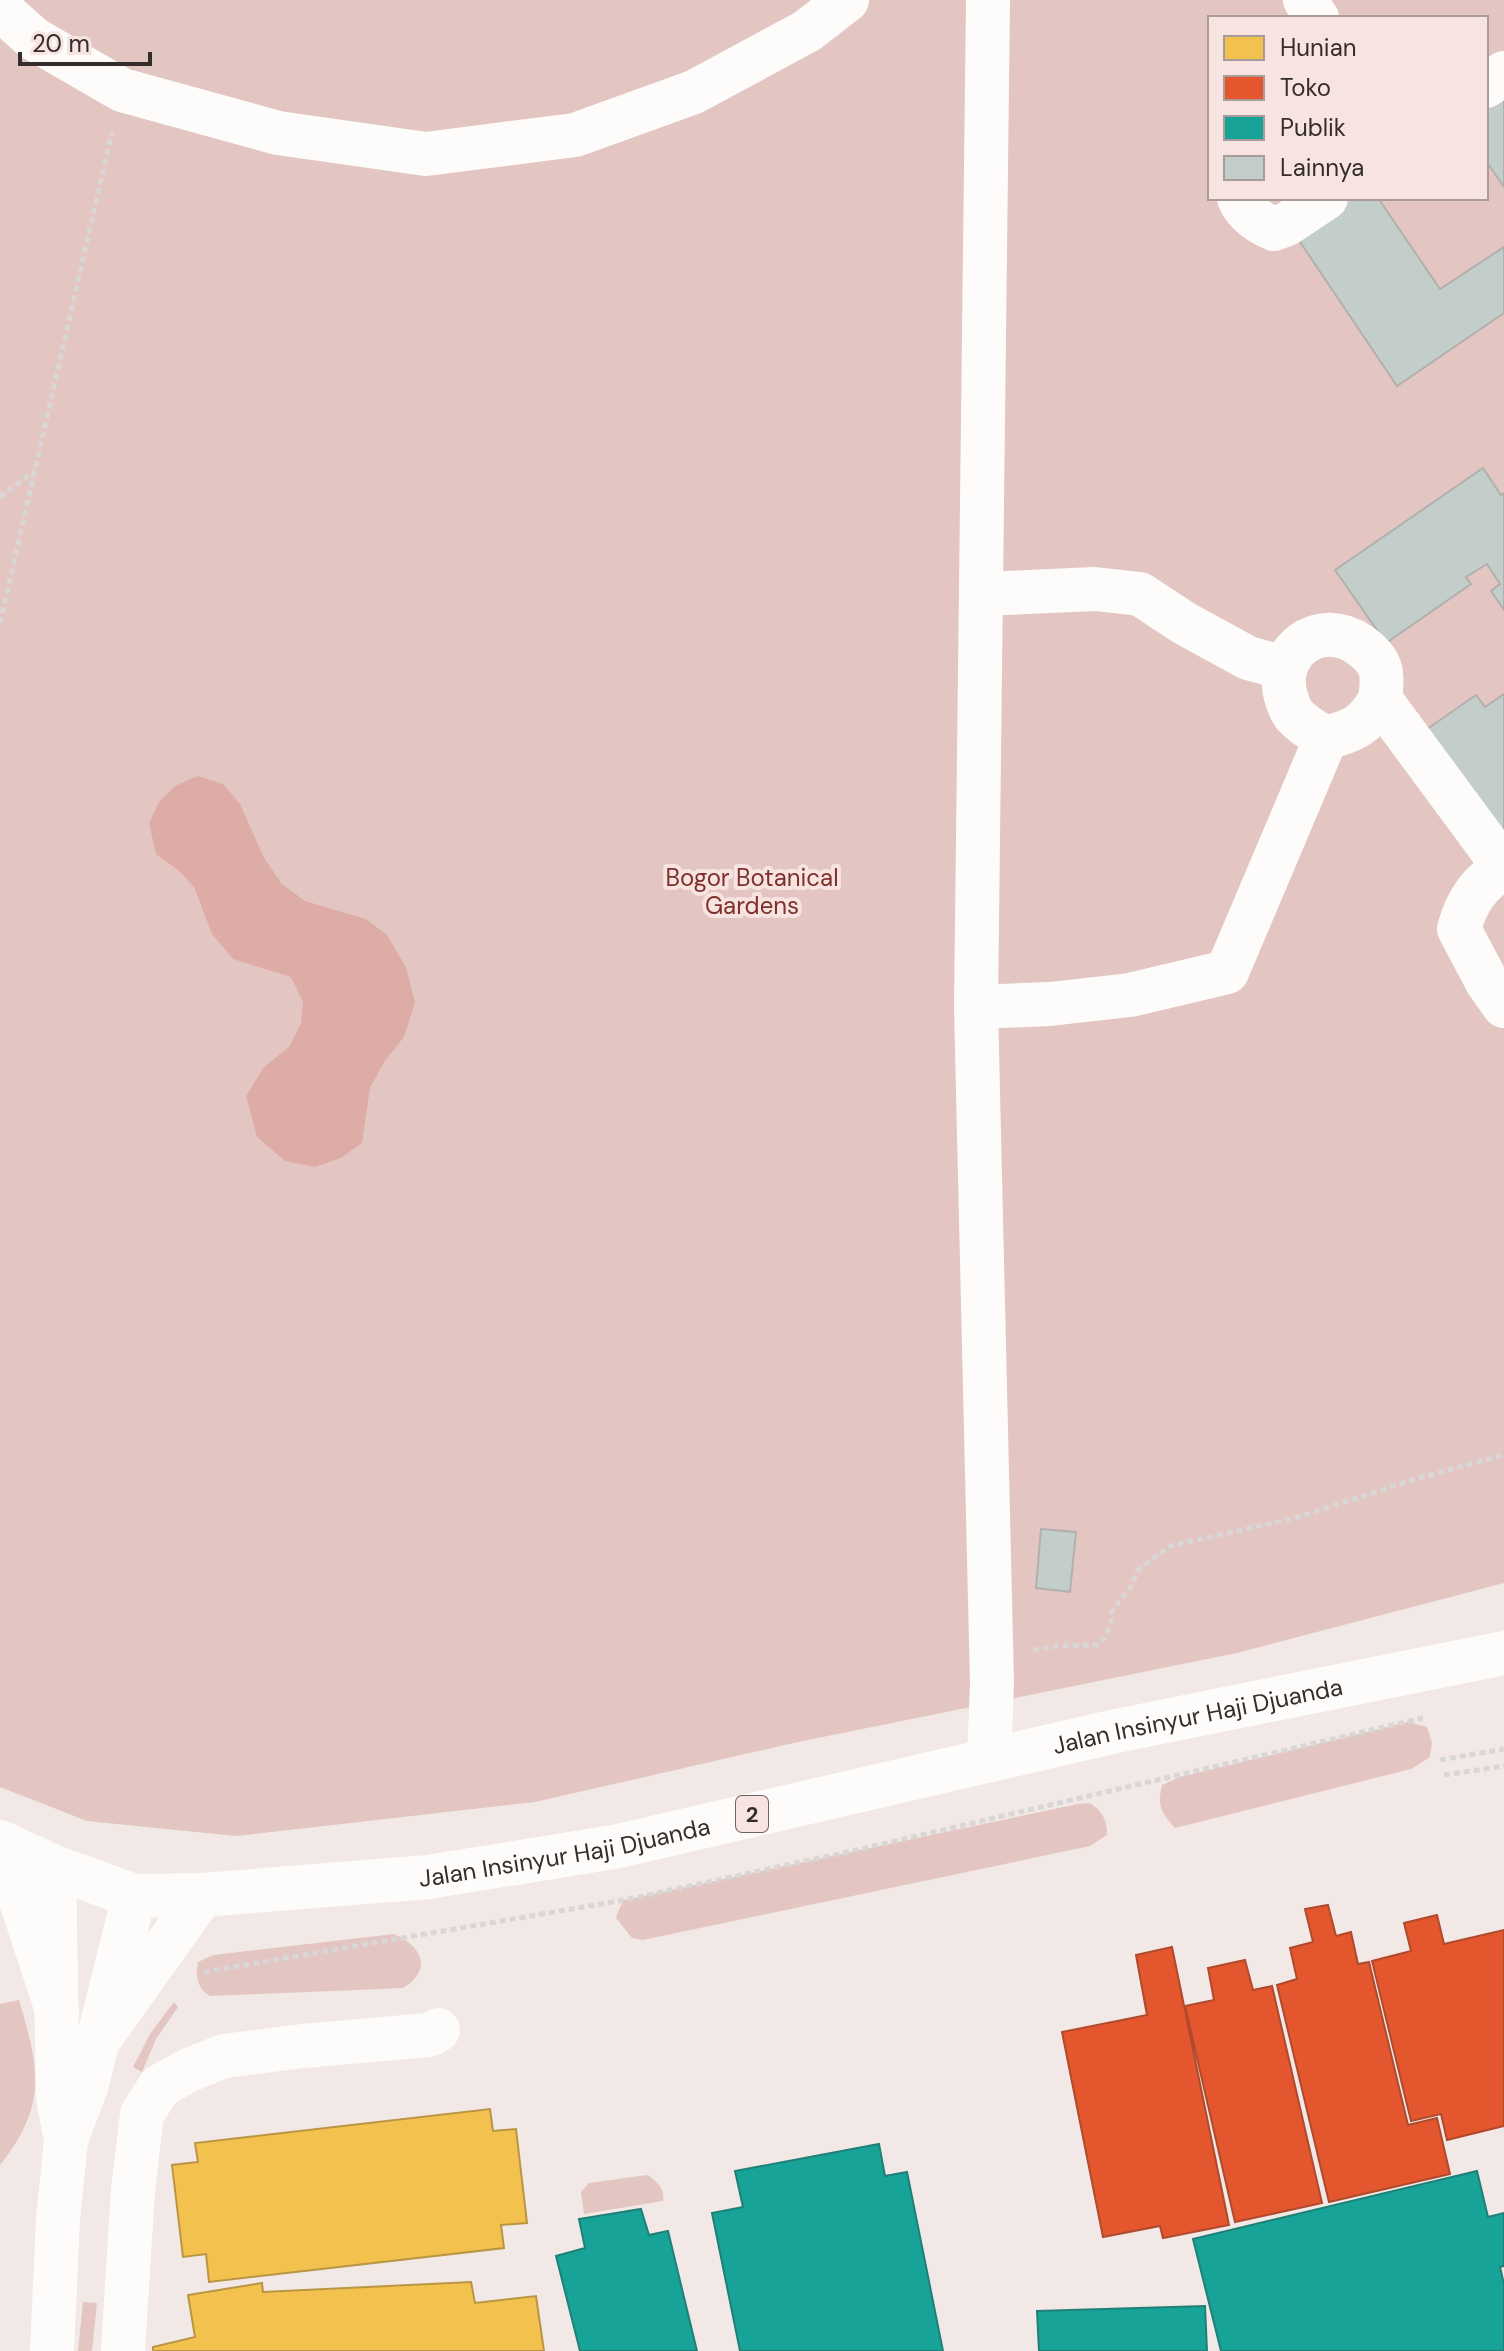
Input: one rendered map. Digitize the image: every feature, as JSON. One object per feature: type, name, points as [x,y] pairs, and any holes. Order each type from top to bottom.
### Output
[{"type":"main road","points":[[0,9],[34,39],[122,90],[278,133],[426,154],[575,135],[694,92],[807,31],[847,0]]},
{"type":"main road","points":[[988,0],[976,1007],[991,1665],[989,1759]]},
{"type":"main road","points":[[1240,200],[1260,223],[1274,229],[1323,200]]},
{"type":"main road","points":[[983,594],[1095,589],[1140,594],[1184,623],[1248,658],[1285,668]]},
{"type":"main road","points":[[1315,636],[1347,636],[1375,656],[1383,680],[1380,699],[1371,717],[1356,729],[1326,738],[1293,715],[1283,686],[1285,668],[1292,653],[1315,636]]},
{"type":"main road","points":[[1380,699],[1504,868],[1489,876],[1464,908],[1459,929],[1487,982],[1504,1006]]},
{"type":"main road","points":[[976,1007],[1050,1004],[1130,995],[1227,972],[1326,738]]},
{"type":"main road","name":"Jalan Insinyur Haji Djuanda","points":[[1,1842],[54,1867],[134,1896],[202,1895],[428,1877],[614,1847],[1116,1731],[1504,1653]]},
{"type":"main road","points":[[1,1842],[57,2010]]},
{"type":"main road","points":[[54,1867],[58,2097],[66,2141]]},
{"type":"main road","points":[[98,2041],[202,1895]]},
{"type":"main road","points":[[52,2351],[58,2219],[66,2141],[87,2084],[134,1896]]},
{"type":"main road","points":[[124,2340],[133,2191],[142,2114],[160,2086],[224,2056],[429,2035],[438,2030]]},
{"type":"path","points":[[0,623],[122,90]]},
{"type":"path","points":[[0,497],[35,470]]},
{"type":"path","points":[[991,1665],[1027,1651],[1057,1646],[1097,1645],[1105,1638],[1112,1611],[1130,1588],[1138,1570],[1170,1546],[1295,1518],[1419,1478],[1504,1455]]},
{"type":"path","points":[[142,1980],[624,1900],[857,1850],[1429,1717]]},
{"type":"path","points":[[1440,1760],[1504,1749]]},
{"type":"path","points":[[1444,1775],[1504,1766]]},
{"type":"green space","name":"Bogor Botanical Gardens","points":[[0,0],[1504,0],[1504,1583],[1237,1653],[798,1742],[535,1802],[236,1836],[87,1821],[0,1787]]},
{"type":"green space","points":[[1408,1722],[1427,1727],[1432,1743],[1430,1757],[1411,1769],[1175,1828],[1161,1808],[1162,1785],[1180,1777]]},
{"type":"green space","points":[[1090,1803],[1103,1817],[1107,1835],[1090,1846],[643,1940],[632,1938],[616,1918],[624,1900]]},
{"type":"green space","points":[[394,1934],[411,1945],[420,1959],[418,1974],[403,1988],[210,1996],[198,1981],[198,1962],[213,1955]]},
{"type":"green space","points":[[19,2000],[31,2046],[35,2086],[26,2123],[0,2165],[0,2004]]},
{"type":"green space","points":[[174,2002],[178,2007],[156,2039],[142,2072],[133,2067],[150,2034]]},
{"type":"green space","points":[[647,2175],[660,2186],[663,2201],[584,2214],[581,2192],[589,2183]]},
{"type":"green space","points":[[83,2302],[97,2303],[92,2351],[78,2351]]},
{"type":"shaded area","points":[[198,776],[223,784],[240,804],[264,858],[282,884],[305,901],[366,919],[387,935],[406,967],[415,1003],[404,1037],[384,1062],[370,1088],[362,1143],[341,1158],[315,1167],[285,1161],[257,1137],[246,1096],[264,1067],[289,1047],[301,1023],[303,1002],[291,977],[233,959],[212,934],[194,887],[156,854],[149,823],[159,802],[175,786]]},
{"type":"building: Hunian","points":[[490,2109],[493,2131],[516,2129],[527,2223],[501,2225],[504,2248],[209,2282],[206,2254],[183,2257],[172,2165],[198,2162],[195,2143]]},
{"type":"building: Hunian","points":[[471,2282],[475,2303],[536,2296],[544,2351],[153,2351],[153,2347],[195,2337],[188,2295],[262,2283],[263,2292]]},
{"type":"building: Toko","points":[[1328,1905],[1336,1936],[1351,1932],[1358,1964],[1369,1962],[1408,2125],[1437,2118],[1450,2174],[1329,2202],[1277,1985],[1297,1979],[1290,1948],[1313,1942],[1305,1909]]},
{"type":"building: Toko","points":[[1437,1915],[1444,1944],[1504,1930],[1504,2126],[1447,2140],[1441,2114],[1411,2121],[1372,1961],[1411,1951],[1404,1923]]},
{"type":"building: Toko","points":[[1172,1947],[1229,2225],[1163,2238],[1160,2226],[1103,2237],[1062,2032],[1147,2015],[1136,1955]]},
{"type":"building: Toko","points":[[1245,1960],[1253,1990],[1272,1986],[1322,2203],[1235,2222],[1185,2006],[1214,2000],[1208,1968]]},
{"type":"building: Publik","points":[[879,2144],[885,2176],[907,2172],[943,2351],[740,2351],[712,2213],[743,2207],[735,2171]]},
{"type":"building: Publik","points":[[1477,2171],[1488,2217],[1504,2213],[1504,2266],[1500,2267],[1504,2284],[1504,2351],[1221,2351],[1193,2239]]},
{"type":"building: Publik","points":[[641,2209],[649,2235],[668,2231],[697,2351],[580,2351],[556,2256],[585,2248],[579,2219]]},
{"type":"building: Publik","points":[[1205,2306],[1207,2351],[1039,2351],[1037,2311]]},
{"type":"building: Lainnya","points":[[1504,87],[1504,187],[1488,164],[1488,98]]},
{"type":"building: Lainnya","points":[[1348,200],[1379,200],[1440,289],[1504,247],[1504,313],[1397,386],[1296,236]]},
{"type":"building: Lainnya","points":[[1483,468],[1501,495],[1504,493],[1504,610],[1491,591],[1500,584],[1487,564],[1466,577],[1471,584],[1386,643],[1335,570]]},
{"type":"building: Lainnya","points":[[1504,694],[1504,856],[1420,734],[1476,695],[1485,707]]},
{"type":"building: Lainnya","points":[[1041,1529],[1076,1532],[1070,1592],[1036,1588]]}]
